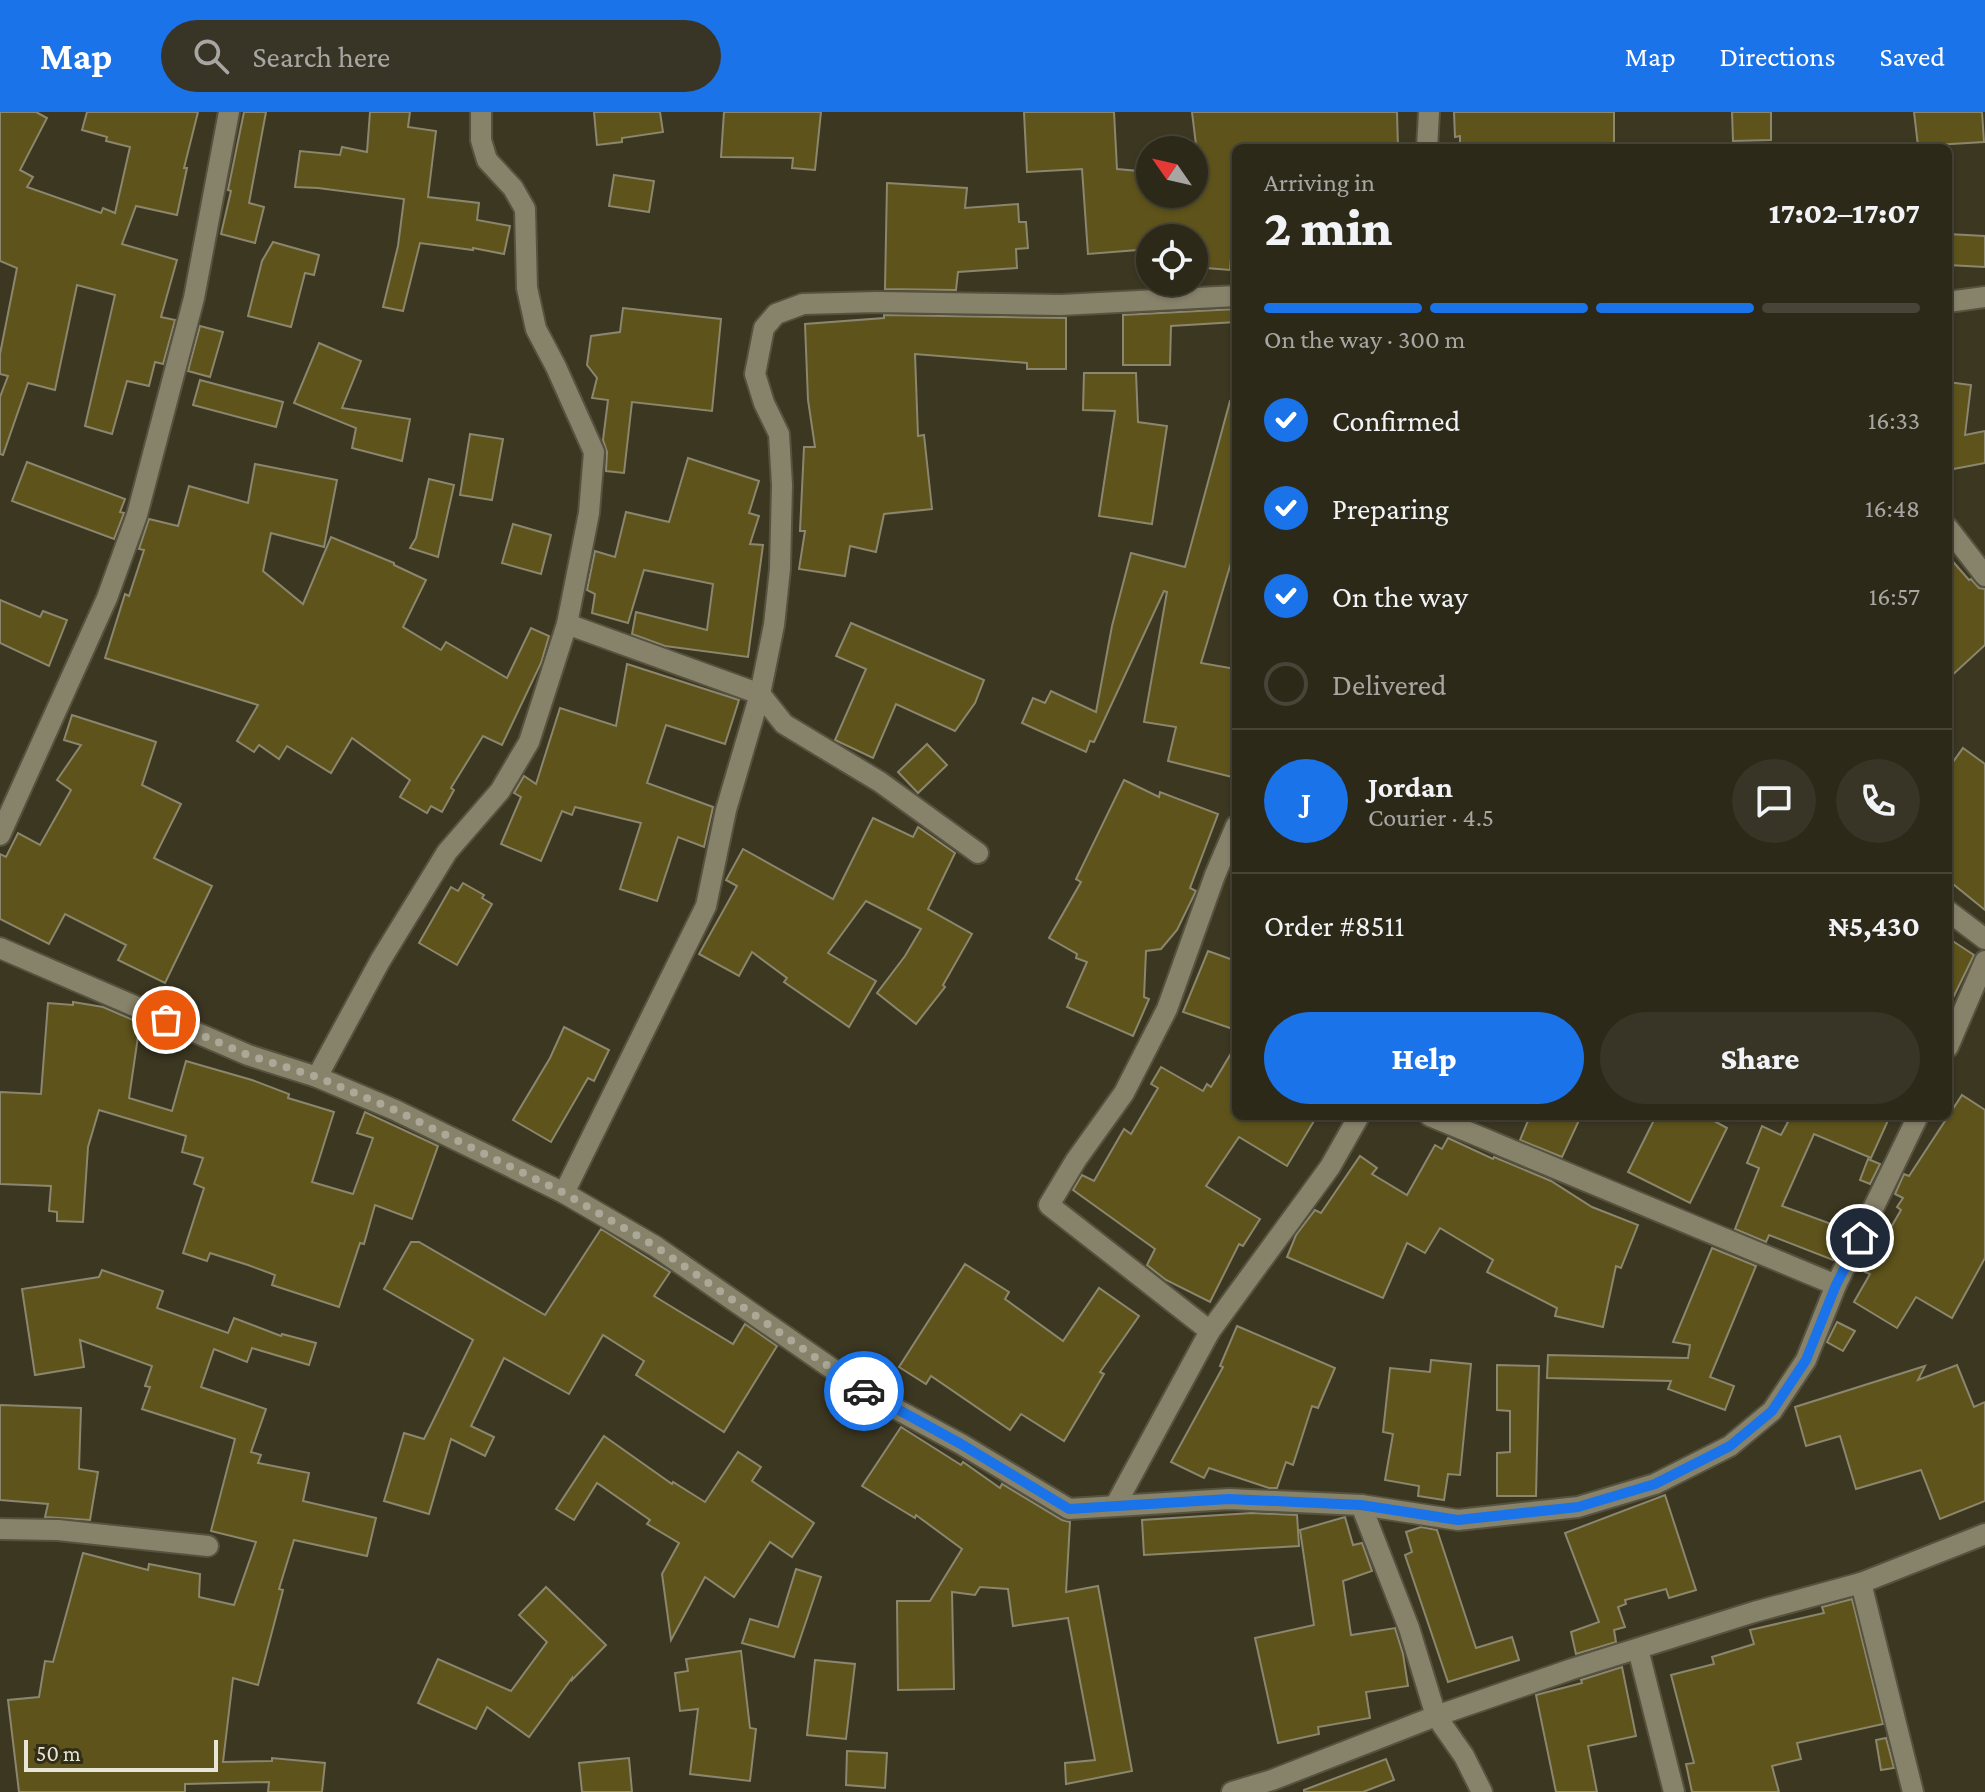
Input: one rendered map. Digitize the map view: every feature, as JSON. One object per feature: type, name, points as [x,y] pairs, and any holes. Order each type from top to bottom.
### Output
[{"type":"street","points":[[0,835],[107,598],[137,515],[194,298],[229,112]]},
{"type":"street","points":[[317,1077],[380,961],[447,852],[500,791],[529,742],[567,624],[589,513],[594,452],[536,329],[527,288],[525,209],[513,188],[487,160],[481,140],[481,112]]},
{"type":"street","points":[[1427,144],[1429,112]]},
{"type":"street","points":[[564,1193],[706,906],[726,810],[760,694],[774,625],[780,569],[782,485],[779,434],[764,403],[755,374],[764,328],[776,314],[803,304],[1061,305],[1232,296]]},
{"type":"street","points":[[1952,301],[1985,297]]},
{"type":"street","points":[[1952,533],[1985,576]]},
{"type":"street","points":[[567,624],[760,694],[784,724],[880,782],[978,853]]},
{"type":"street","points":[[1210,1331],[1049,1205],[1076,1160],[1124,1093],[1167,1009],[1232,835]]},
{"type":"street","points":[[1952,914],[1985,939]]},
{"type":"street","points":[[0,948],[248,1055],[317,1077],[395,1110],[564,1193],[655,1246],[870,1395],[961,1444],[1069,1509],[1229,1499],[1361,1505],[1458,1520],[1578,1507],[1655,1484],[1730,1446],[1772,1411],[1806,1360],[1836,1285],[1916,1120]]},
{"type":"street","points":[[1952,1038],[1985,961]]},
{"type":"street","points":[[1115,1506],[1210,1331],[1330,1167],[1357,1120]]},
{"type":"street","points":[[1440,1120],[1836,1285]]},
{"type":"street","points":[[1361,1505],[1409,1628],[1436,1716],[1464,1756],[1482,1792]]},
{"type":"street","points":[[0,1529],[58,1530],[208,1546]]},
{"type":"street","points":[[1232,1792],[1272,1780],[1436,1716],[1754,1612],[1861,1583],[1985,1534]]},
{"type":"street","points":[[1861,1583],[1913,1792]]},
{"type":"street","points":[[1638,1649],[1674,1792]]},
{"type":"building","points":[[0,112],[36,112],[47,118],[20,170],[33,177],[27,187],[101,213],[103,208],[115,213],[130,147],[82,130],[87,112],[198,112],[184,168],[187,168],[177,215],[136,206],[122,244],[177,260],[161,317],[175,320],[163,364],[155,362],[149,386],[127,381],[112,434],[85,426],[115,295],[77,285],[55,390],[28,383],[3,455],[0,454],[0,397],[8,376],[0,374],[0,354],[17,268],[0,261]]},
{"type":"building","points":[[244,112],[266,112],[249,203],[264,207],[255,243],[221,234]]},
{"type":"building","points":[[370,112],[410,112],[408,127],[436,131],[428,197],[479,203],[477,220],[510,226],[504,254],[420,243],[403,311],[383,307],[398,246],[404,199],[295,187],[300,151],[340,155],[342,147],[367,152]]},
{"type":"building","points":[[594,112],[660,112],[663,132],[597,145]]},
{"type":"building","points":[[724,112],[821,112],[815,170],[792,168],[793,158],[721,157]]},
{"type":"building","points":[[1024,112],[1114,112],[1117,169],[1136,171],[1136,208],[1208,208],[1208,136],[1195,136],[1192,112],[1397,112],[1398,144],[1232,144],[1230,270],[1208,268],[1208,224],[1136,224],[1136,250],[1088,254],[1082,169],[1027,172]]},
{"type":"building","points":[[1454,112],[1614,112],[1614,144],[1460,144],[1460,136],[1455,137]]},
{"type":"building","points":[[1732,112],[1771,112],[1771,140],[1733,141]]},
{"type":"building","points":[[1914,112],[1982,112],[1984,142],[1918,144]]},
{"type":"building","points":[[614,175],[654,181],[649,212],[609,206]]},
{"type":"building","points":[[887,183],[967,188],[965,208],[1018,204],[1019,222],[1026,222],[1028,248],[1016,249],[1017,268],[958,272],[956,290],[885,289]]},
{"type":"building","points":[[1952,234],[1985,236],[1985,267],[1952,265]]},
{"type":"building","points":[[273,242],[319,255],[314,275],[305,273],[291,327],[248,316],[262,261]]},
{"type":"building","points":[[623,308],[721,319],[712,411],[632,402],[624,473],[606,471],[607,452],[603,440],[608,400],[592,398],[597,378],[587,365],[591,336],[620,332]]},
{"type":"building","points":[[1232,309],[1232,322],[1171,326],[1170,365],[1123,365],[1123,315]]},
{"type":"building","points":[[884,315],[1066,318],[1066,369],[1027,369],[1027,363],[915,354],[918,436],[924,435],[932,509],[884,514],[876,552],[850,546],[845,576],[799,569],[805,531],[800,531],[804,447],[815,447],[808,400],[805,324],[884,318]]},
{"type":"building","points":[[200,326],[223,332],[210,377],[188,371]]},
{"type":"building","points":[[319,343],[361,361],[342,408],[410,419],[402,461],[352,448],[356,428],[294,403]]},
{"type":"building","points":[[1084,373],[1136,373],[1138,422],[1167,426],[1152,524],[1099,516],[1115,411],[1083,410]]},
{"type":"building","points":[[200,380],[283,402],[276,427],[193,405]]},
{"type":"building","points":[[1952,383],[1971,385],[1965,435],[1985,431],[1985,463],[1952,469]]},
{"type":"building","points":[[1232,401],[1232,559],[1201,663],[1232,668],[1232,777],[1168,761],[1176,727],[1144,722],[1167,592],[1164,591],[1094,742],[1090,741],[1086,752],[1022,723],[1033,698],[1045,703],[1051,691],[1096,712],[1112,626],[1131,553],[1185,567]]},
{"type":"building","points":[[470,434],[503,439],[492,500],[460,495]]},
{"type":"building","points":[[688,458],[759,481],[749,513],[759,516],[750,544],[763,545],[748,657],[665,646],[632,634],[636,612],[707,630],[713,584],[644,570],[628,623],[592,613],[595,594],[587,590],[595,551],[615,557],[626,512],[669,522]]},
{"type":"building","points":[[27,462],[125,499],[120,512],[124,513],[114,539],[12,501]]},
{"type":"building","points":[[255,464],[337,480],[324,547],[271,533],[263,571],[303,604],[331,537],[426,580],[403,627],[441,650],[446,642],[507,678],[531,628],[549,636],[541,663],[502,745],[483,736],[451,788],[454,790],[442,812],[431,806],[427,813],[400,797],[410,780],[352,738],[331,773],[287,746],[279,759],[259,745],[254,752],[237,741],[258,705],[105,658],[125,594],[129,596],[144,550],[139,549],[149,519],[178,526],[189,486],[248,503]]},
{"type":"building","points":[[429,479],[454,485],[438,557],[410,548],[416,538]]},
{"type":"building","points":[[513,524],[551,535],[541,574],[502,563]]},
{"type":"building","points":[[1952,561],[1969,580],[1985,589],[1985,645],[1952,675]]},
{"type":"building","points":[[0,600],[40,617],[43,611],[67,620],[49,666],[0,643]]},
{"type":"building","points":[[851,623],[984,680],[975,703],[955,731],[896,704],[873,758],[835,740],[866,669],[836,656]]},
{"type":"building","points":[[627,664],[739,700],[725,744],[666,725],[647,783],[713,807],[704,847],[678,837],[657,901],[620,889],[641,823],[575,807],[572,815],[562,811],[541,861],[501,844],[521,797],[514,793],[524,776],[536,784],[560,708],[616,726]]},
{"type":"building","points":[[72,715],[156,742],[142,785],[181,804],[154,858],[212,886],[165,983],[118,960],[126,945],[65,914],[49,944],[0,919],[0,854],[6,857],[18,833],[40,845],[71,790],[57,780],[81,745],[64,740]]},
{"type":"building","points":[[927,744],[947,765],[918,793],[898,772]]},
{"type":"building","points":[[1963,748],[1985,764],[1985,910],[1952,883],[1952,763]]},
{"type":"building","points":[[1124,780],[1159,797],[1160,792],[1218,814],[1190,888],[1196,891],[1177,930],[1161,949],[1146,951],[1144,997],[1149,999],[1133,1036],[1067,1007],[1087,962],[1076,958],[1077,954],[1049,938],[1081,882],[1076,879]]},
{"type":"building","points":[[873,818],[913,837],[918,827],[955,853],[928,909],[972,934],[943,985],[945,987],[916,1024],[877,993],[921,929],[866,901],[828,953],[876,981],[849,1027],[784,982],[787,978],[752,952],[739,976],[699,954],[737,886],[726,880],[743,849],[833,899]]},
{"type":"building","points":[[463,883],[484,895],[482,898],[492,904],[457,965],[419,943],[451,887],[458,891]]},
{"type":"building","points":[[1952,941],[1974,955],[1952,1000]]},
{"type":"building","points":[[1208,951],[1232,960],[1232,1029],[1183,1012]]},
{"type":"building","points":[[73,1002],[103,1007],[140,1023],[129,1098],[172,1111],[186,1061],[252,1080],[289,1094],[288,1098],[334,1112],[312,1182],[353,1194],[373,1138],[357,1133],[365,1112],[438,1146],[412,1219],[375,1205],[364,1244],[360,1243],[339,1307],[272,1285],[275,1275],[248,1265],[210,1253],[207,1261],[183,1253],[204,1188],[194,1184],[203,1158],[182,1152],[186,1136],[99,1110],[88,1147],[83,1222],[57,1221],[57,1212],[49,1211],[51,1186],[0,1184],[0,1092],[41,1094],[48,1003],[73,1005]]},
{"type":"building","points":[[564,1027],[609,1050],[594,1081],[588,1078],[551,1142],[513,1120],[550,1058]]},
{"type":"building","points":[[1232,1052],[1232,1120],[1315,1120],[1287,1166],[1239,1137],[1206,1186],[1260,1219],[1243,1246],[1239,1244],[1210,1302],[1166,1280],[1147,1265],[1155,1249],[1073,1190],[1082,1175],[1094,1181],[1124,1129],[1131,1134],[1158,1088],[1151,1084],[1161,1067],[1203,1091],[1207,1084],[1211,1087]]},
{"type":"building","points":[[1962,1095],[1985,1110],[1985,1258],[1952,1318],[1916,1297],[1897,1328],[1854,1302],[1870,1274],[1865,1272],[1901,1210],[1897,1207],[1903,1198],[1895,1194],[1904,1174],[1909,1176],[1946,1120],[1952,1120],[1952,1110]]},
{"type":"building","points":[[1528,1120],[1579,1120],[1562,1157],[1520,1140]]},
{"type":"building","points":[[1654,1120],[1712,1120],[1727,1128],[1690,1203],[1628,1172]]},
{"type":"building","points":[[1783,1120],[1888,1120],[1871,1158],[1814,1134],[1782,1206],[1845,1229],[1833,1260],[1769,1235],[1766,1242],[1735,1229],[1759,1168],[1747,1163],[1762,1126],[1781,1135],[1788,1122]]},
{"type":"building","points":[[1448,1138],[1551,1181],[1592,1207],[1638,1225],[1621,1268],[1616,1266],[1603,1327],[1555,1316],[1557,1308],[1487,1272],[1493,1260],[1440,1228],[1425,1253],[1407,1243],[1383,1298],[1287,1257],[1296,1235],[1315,1210],[1321,1213],[1360,1156],[1377,1168],[1372,1174],[1407,1195],[1435,1145],[1442,1149]]},
{"type":"building","points":[[1868,1159],[1880,1164],[1870,1184],[1860,1180]]},
{"type":"building","points":[[601,1229],[670,1272],[654,1296],[733,1344],[745,1324],[777,1346],[724,1432],[636,1375],[644,1361],[603,1335],[569,1394],[504,1358],[471,1426],[494,1437],[485,1456],[451,1439],[429,1514],[384,1501],[404,1433],[424,1439],[473,1340],[384,1289],[411,1242],[419,1242],[545,1315]]},
{"type":"building","points":[[1712,1248],[1756,1266],[1710,1377],[1734,1386],[1725,1410],[1668,1389],[1671,1381],[1547,1378],[1548,1355],[1688,1358],[1690,1345],[1673,1342]]},
{"type":"building","points":[[965,1264],[1009,1292],[1005,1299],[1063,1341],[1099,1288],[1139,1316],[1100,1372],[1104,1374],[1064,1441],[1021,1414],[1010,1430],[931,1376],[926,1384],[899,1367]]},
{"type":"building","points":[[102,1270],[163,1291],[157,1308],[228,1333],[234,1318],[281,1336],[316,1343],[309,1365],[252,1348],[247,1362],[214,1349],[201,1387],[266,1409],[251,1452],[261,1455],[258,1463],[309,1473],[303,1501],[376,1518],[367,1556],[294,1540],[279,1589],[283,1590],[258,1685],[233,1678],[223,1762],[272,1761],[272,1758],[325,1763],[322,1792],[268,1792],[269,1782],[185,1784],[185,1792],[19,1792],[8,1700],[39,1697],[45,1661],[53,1662],[83,1553],[148,1570],[149,1564],[200,1574],[199,1597],[234,1605],[256,1542],[211,1531],[235,1439],[142,1409],[150,1387],[145,1386],[152,1366],[80,1340],[84,1367],[35,1375],[22,1289],[99,1277]]},
{"type":"building","points":[[1837,1322],[1855,1331],[1843,1351],[1827,1342]]},
{"type":"building","points":[[1237,1326],[1335,1368],[1318,1408],[1312,1406],[1293,1465],[1286,1462],[1277,1488],[1209,1468],[1204,1478],[1171,1462],[1223,1367],[1220,1366]]},
{"type":"building","points":[[1431,1360],[1471,1364],[1460,1475],[1448,1474],[1444,1500],[1418,1496],[1419,1486],[1385,1480],[1393,1434],[1383,1432],[1390,1368],[1430,1372]]},
{"type":"building","points":[[1497,1365],[1539,1366],[1536,1496],[1497,1496],[1497,1453],[1510,1452],[1510,1411],[1497,1410]]},
{"type":"building","points":[[1957,1365],[1974,1407],[1985,1402],[1985,1501],[1940,1519],[1921,1470],[1856,1489],[1840,1436],[1806,1446],[1795,1407],[1925,1366],[1918,1380]]},
{"type":"building","points":[[0,1405],[81,1408],[79,1469],[98,1472],[90,1520],[45,1517],[48,1504],[0,1500]]},
{"type":"building","points":[[901,1427],[961,1465],[963,1462],[1000,1488],[1002,1484],[1070,1522],[1066,1592],[1098,1586],[1132,1771],[1066,1784],[1065,1763],[1095,1760],[1068,1618],[1013,1626],[1008,1589],[980,1587],[975,1595],[952,1592],[954,1689],[898,1690],[897,1601],[930,1601],[962,1549],[916,1515],[915,1518],[862,1486]]},
{"type":"building","points":[[604,1436],[672,1484],[705,1502],[738,1452],[761,1467],[752,1481],[814,1523],[792,1557],[770,1542],[734,1597],[705,1577],[671,1640],[662,1574],[679,1543],[647,1524],[650,1520],[597,1483],[574,1520],[556,1509]]},
{"type":"building","points":[[1665,1495],[1696,1590],[1669,1598],[1666,1589],[1625,1600],[1626,1604],[1618,1607],[1625,1627],[1614,1630],[1616,1642],[1576,1654],[1571,1632],[1599,1622],[1565,1533]]},
{"type":"building","points":[[1252,1513],[1297,1515],[1299,1546],[1144,1555],[1142,1520]]},
{"type":"building","points":[[1345,1517],[1353,1545],[1362,1543],[1372,1571],[1343,1581],[1351,1635],[1395,1628],[1408,1686],[1366,1692],[1370,1718],[1318,1727],[1319,1734],[1278,1743],[1255,1638],[1314,1625],[1300,1530]]},
{"type":"building","points":[[1421,1527],[1437,1530],[1476,1648],[1512,1637],[1519,1660],[1448,1682],[1405,1555],[1412,1552],[1406,1532]]},
{"type":"building","points":[[796,1569],[821,1577],[794,1657],[742,1643],[750,1619],[778,1627]]},
{"type":"building","points":[[546,1587],[606,1645],[572,1678],[529,1737],[487,1707],[476,1729],[418,1703],[438,1659],[511,1691],[547,1642],[519,1615]]},
{"type":"building","points":[[1852,1599],[1883,1724],[1797,1743],[1801,1759],[1772,1766],[1779,1792],[1692,1792],[1686,1764],[1694,1763],[1671,1675],[1714,1664],[1712,1657],[1754,1644],[1750,1630],[1824,1613],[1822,1607]]},
{"type":"building","points":[[741,1651],[750,1728],[756,1729],[750,1781],[690,1774],[698,1709],[680,1711],[675,1673],[688,1671],[686,1659]]},
{"type":"building","points":[[815,1660],[855,1664],[846,1739],[807,1735]]},
{"type":"building","points":[[1622,1667],[1636,1736],[1588,1746],[1597,1792],[1556,1792],[1536,1695],[1582,1683],[1581,1680]]},
{"type":"building","points":[[1886,1738],[1894,1768],[1881,1770],[1876,1740]]},
{"type":"building","points":[[847,1751],[887,1753],[885,1788],[846,1785]]},
{"type":"building","points":[[629,1758],[632,1792],[582,1792],[579,1763]]},
{"type":"building","points":[[1386,1759],[1394,1780],[1363,1792],[1304,1792],[1304,1790]]},
{"type":"way so far","points":[[166,1020],[248,1055],[317,1077],[395,1110],[564,1193],[655,1246],[864,1391]]},
{"type":"route","points":[[864,1391],[961,1444],[1069,1509],[1229,1499],[1361,1505],[1458,1520],[1578,1507],[1655,1484],[1730,1446],[1772,1411],[1806,1360],[1836,1285],[1860,1238]]}]
